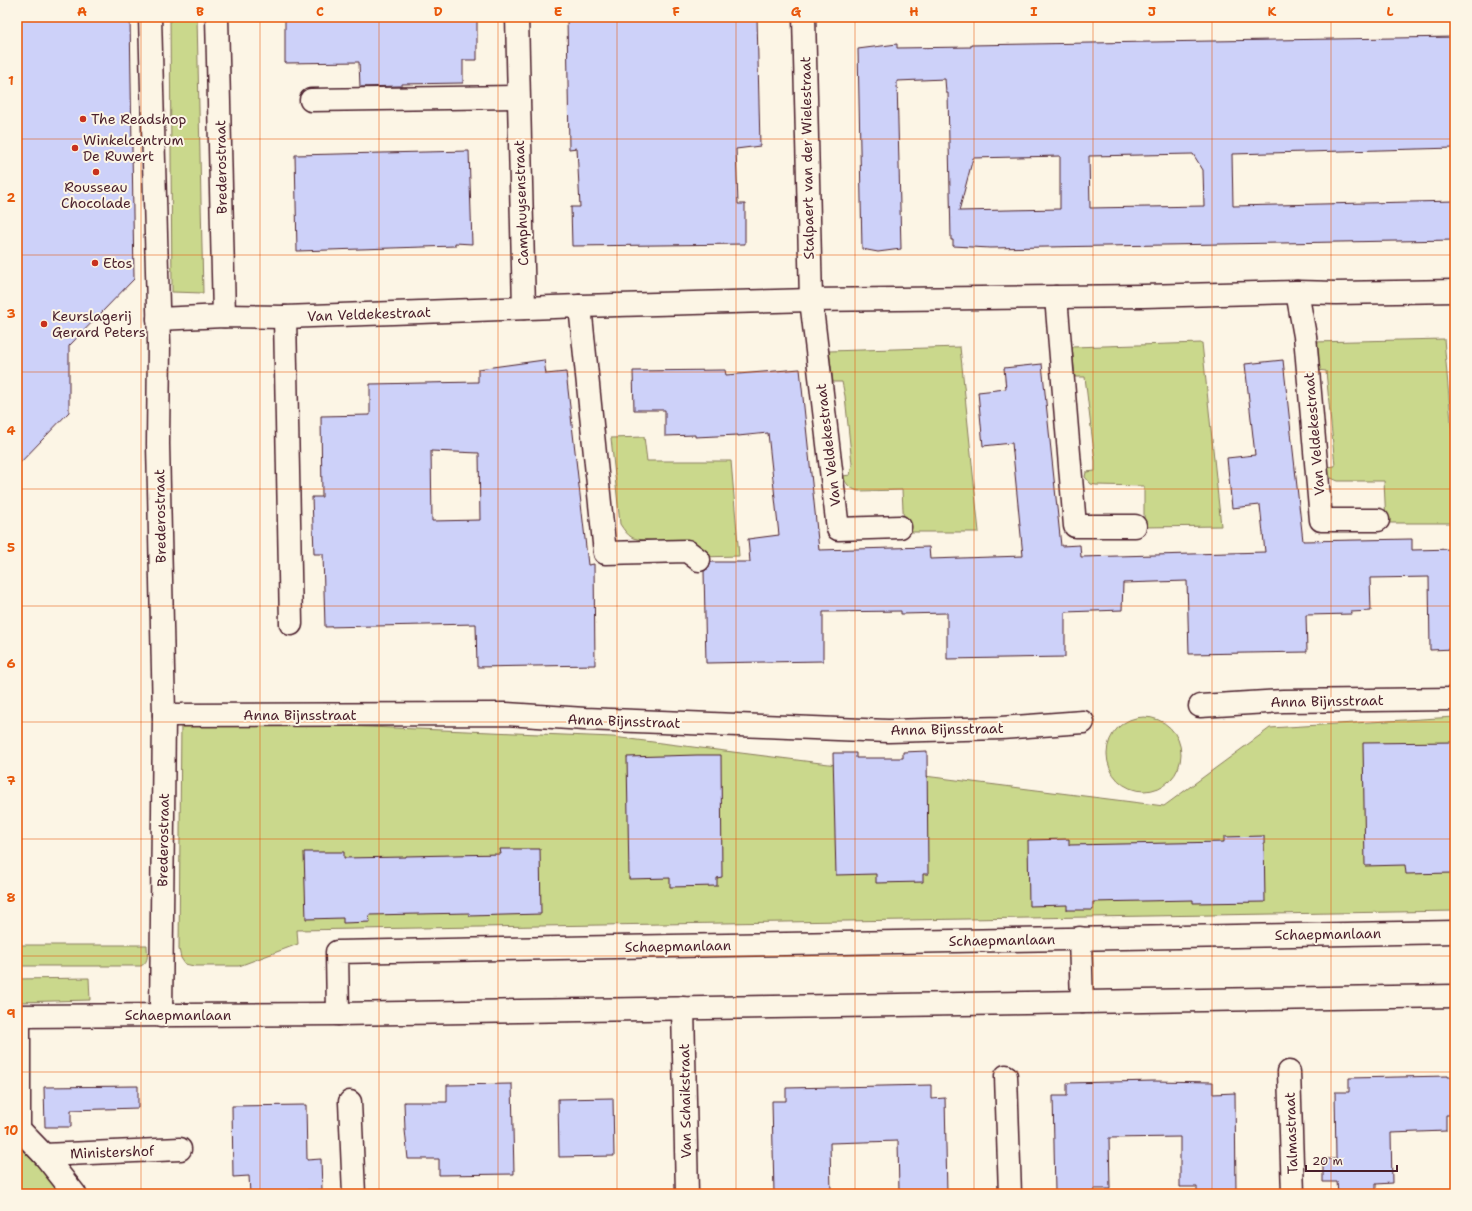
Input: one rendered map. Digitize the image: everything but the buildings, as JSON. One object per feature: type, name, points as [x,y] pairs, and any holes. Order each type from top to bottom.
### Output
[{"type":"street","name":"Brederostraat","points":[[150,17],[158,319],[158,459],[164,715],[161,1016]]},
{"type":"street","name":"Brederostraat","points":[[217,17],[224,316]]},
{"type":"street","name":"Camphuysenstraat","points":[[516,17],[524,308]]},
{"type":"street","name":"Stalpaert van der Wielestraat","points":[[804,17],[811,300]]},
{"type":"street","points":[[311,100],[518,97]]},
{"type":"street","name":"Van Veldekestraat","points":[[158,319],[224,316],[285,317],[580,306],[811,300],[1297,292],[1336,293],[1455,291]]},
{"type":"street","name":"Van Veldekestraat","points":[[1297,292],[1305,336],[1321,520],[1378,520]]},
{"type":"street","points":[[1056,297],[1074,526],[1135,526]]},
{"type":"street","name":"Van Veldekestraat","points":[[811,300],[838,529],[900,527]]},
{"type":"street","points":[[580,306],[605,553],[687,551],[699,560]]},
{"type":"street","points":[[285,317],[291,624]]},
{"type":"street","name":"Anna Bijnsstraat","points":[[1200,706],[1283,701],[1455,699]]},
{"type":"street","name":"Anna Bijnsstraat","points":[[164,715],[506,714],[585,720],[888,731],[1001,728],[1083,722]]},
{"type":"street","name":"Schaepmanlaan","points":[[338,1014],[337,952],[1455,932]]},
{"type":"street","points":[[1080,938],[1082,1002]]},
{"type":"street","name":"Schaepmanlaan","points":[[18,1016],[338,1014],[1455,996]]},
{"type":"street","name":"Van Schaikstraat","points":[[683,1008],[686,1194]]},
{"type":"street","name":"Ministershof","points":[[18,1016],[18,1129],[44,1155],[75,1194]]},
{"type":"street","name":"Talmastraat","points":[[1289,1072],[1293,1194]]},
{"type":"street","points":[[1006,1076],[1010,1194]]},
{"type":"street","points":[[350,1102],[354,1194]]},
{"type":"street","name":"Ministershof","points":[[44,1155],[180,1149]]},
{"type":"green space","points":[[170,17],[197,17],[203,293],[172,292]]},
{"type":"green space","points":[[1444,339],[1455,468],[1455,523],[1386,523],[1384,481],[1338,481],[1331,478],[1327,472],[1327,467],[1335,466],[1326,371],[1317,370],[1313,342]]},
{"type":"green space","points":[[1202,343],[1221,526],[1144,527],[1144,486],[1096,485],[1091,484],[1085,477],[1086,472],[1095,471],[1095,461],[1085,377],[1075,377],[1072,347]]},
{"type":"green space","points":[[960,347],[979,532],[906,532],[904,529],[902,490],[858,491],[852,489],[844,479],[843,476],[850,475],[852,464],[845,396],[842,382],[833,382],[829,351]]},
{"type":"green space","points":[[644,437],[647,461],[731,461],[739,556],[699,557],[690,547],[688,540],[638,539],[631,537],[626,532],[620,524],[611,438]]},
{"type":"green space","points":[[1137,717],[1151,717],[1165,723],[1175,733],[1181,747],[1181,761],[1175,775],[1165,785],[1151,791],[1137,791],[1123,785],[1113,775],[1107,761],[1107,747],[1113,733],[1123,723]]},
{"type":"green space","points":[[1455,717],[1455,911],[297,930],[298,944],[239,966],[194,966],[185,964],[181,958],[179,949],[181,721],[221,721],[613,737],[1164,806],[1270,728]]},
{"type":"green space","points":[[17,945],[147,945],[147,959],[141,966],[17,966]]},
{"type":"green space","points":[[89,978],[90,1000],[17,1002],[17,979]]},
{"type":"green space","points":[[17,1144],[63,1193],[63,1194],[17,1194]]},
{"type":"place","name":"The Readshop","points":[[83,119]]},
{"type":"place","name":"Winkelcentrum De Ruwert","points":[[75,148]]},
{"type":"place","name":"Rousseau Chocolade","points":[[96,172]]},
{"type":"place","name":"Etos","points":[[95,263]]},
{"type":"place","name":"Keurslagerij Gerard Peters","points":[[44,324]]}]
